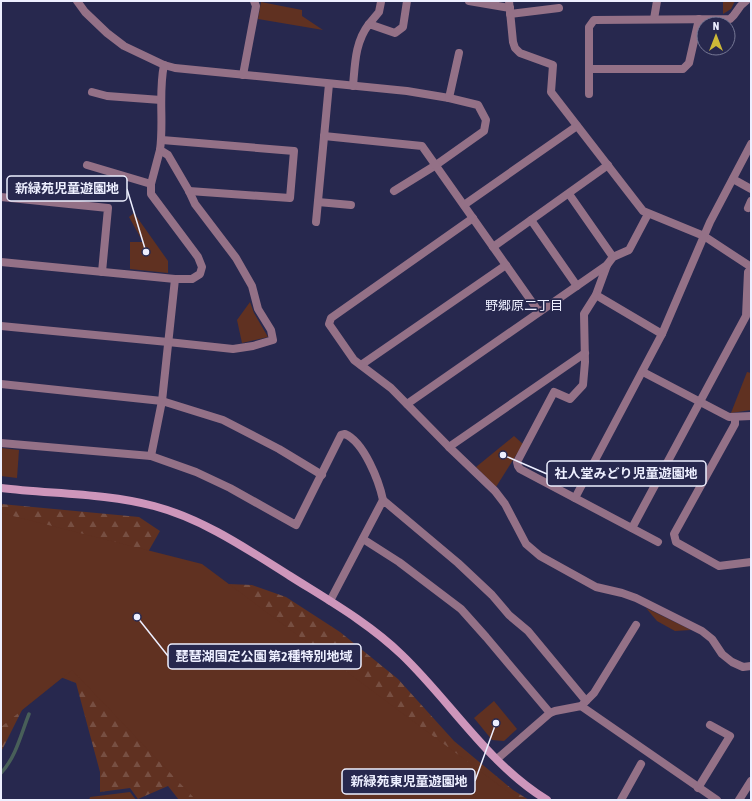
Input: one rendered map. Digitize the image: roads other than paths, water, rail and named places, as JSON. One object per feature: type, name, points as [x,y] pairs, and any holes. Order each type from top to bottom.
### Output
[{"type":"street","points":[[76,1],[85,12],[124,46],[164,65],[175,68],[406,91],[449,98],[478,105],[486,120],[484,131],[436,165],[394,191]]},
{"type":"street","points":[[244,75],[256,6],[254,1]]},
{"type":"street","points":[[369,24],[395,33],[403,28],[407,1]]},
{"type":"street","points":[[469,1],[510,7],[559,8]]},
{"type":"street","points":[[654,19],[657,1]]},
{"type":"street","points":[[734,16],[739,5],[746,1]]},
{"type":"street","points":[[353,86],[356,52],[363,31],[379,12],[381,2]]},
{"type":"street","points":[[510,7],[513,42],[515,48],[520,53],[553,66],[551,92],[643,212],[704,236],[751,268],[748,272],[748,316],[632,528]]},
{"type":"street","points":[[589,94],[589,27],[594,20],[696,19]]},
{"type":"street","points":[[589,69],[683,69],[689,63],[696,32]]},
{"type":"street","points":[[449,98],[459,53]]},
{"type":"street","points":[[1,262],[175,279],[192,279],[200,274],[202,267],[198,257],[151,194],[151,184],[162,140],[161,100],[164,65]]},
{"type":"street","points":[[316,222],[329,84]]},
{"type":"street","points":[[92,92],[107,96],[161,100]]},
{"type":"street","points":[[464,205],[577,126]]},
{"type":"street","points":[[324,136],[422,146],[539,312]]},
{"type":"street","points":[[162,140],[294,151],[290,198],[189,191]]},
{"type":"street","points":[[576,498],[662,334],[710,222],[751,145]]},
{"type":"street","points":[[1,326],[233,349],[253,346],[273,340],[271,330],[258,309],[252,286],[236,258],[195,204],[168,155],[160,150]]},
{"type":"street","points":[[87,165],[151,184]]},
{"type":"street","points":[[494,247],[608,165]]},
{"type":"street","points":[[733,179],[751,189]]},
{"type":"street","points":[[568,194],[613,257]]},
{"type":"street","points":[[1,197],[108,208],[102,272]]},
{"type":"street","points":[[318,202],[350,205]]},
{"type":"street","points":[[648,214],[629,250],[613,257],[607,265],[596,294],[584,314],[585,353],[583,384],[570,399],[554,392],[517,462],[520,469],[658,542]]},
{"type":"street","points":[[473,218],[331,318],[329,324],[354,360],[391,388],[495,492],[505,504],[526,544],[540,556],[596,587],[636,598],[702,631],[712,639],[722,654],[732,662],[743,667],[751,666]]},
{"type":"street","points":[[531,220],[577,286]]},
{"type":"street","points":[[361,365],[506,265]]},
{"type":"street","points":[[407,404],[607,265]]},
{"type":"street","points":[[151,456],[162,402],[175,279]]},
{"type":"street","points":[[596,294],[662,334]]},
{"type":"street","points":[[449,447],[585,353]]},
{"type":"street","points":[[643,372],[729,417],[751,416]]},
{"type":"street","points":[[1,384],[162,402],[223,420],[279,449],[322,475]]},
{"type":"street","points":[[735,417],[735,424],[674,534],[676,542],[719,566],[751,562]]},
{"type":"street","points":[[1,443],[151,456],[196,472],[230,488],[296,525],[341,435],[345,434],[356,442],[369,462],[380,484],[384,500],[453,559],[492,595],[509,615],[528,631],[584,704],[698,788],[717,800]]},
{"type":"street","points":[[479,489],[485,482]]},
{"type":"street","points":[[1,488],[131,501],[154,506],[199,522],[330,601],[402,654],[497,759],[517,778],[548,800]]},
{"type":"street","points":[[330,601],[384,500]]},
{"type":"street","points":[[363,539],[399,562],[460,610],[486,637],[550,713]]},
{"type":"street","points":[[497,759],[550,713],[584,704],[594,693],[636,625]]},
{"type":"street","points":[[698,788],[730,736],[710,724]]},
{"type":"street","points":[[621,800],[641,764]]},
{"type":"street","points":[[739,800],[751,781]]},
{"type":"waterway","points":[[1,773],[11,760],[29,714]]},
{"type":"place","name":"新緑苑児童遊園地","points":[[146,252]]},
{"type":"place","name":"社人堂みどり児童遊園地","points":[[503,455]]},
{"type":"place","name":"琵琶湖国定公園 第2種特別地域","points":[[137,617]]},
{"type":"place","name":"新緑苑東児童遊園地","points":[[496,723]]},
{"type":"district","name":"野郷原二丁目","points":[[524,305]]}]
